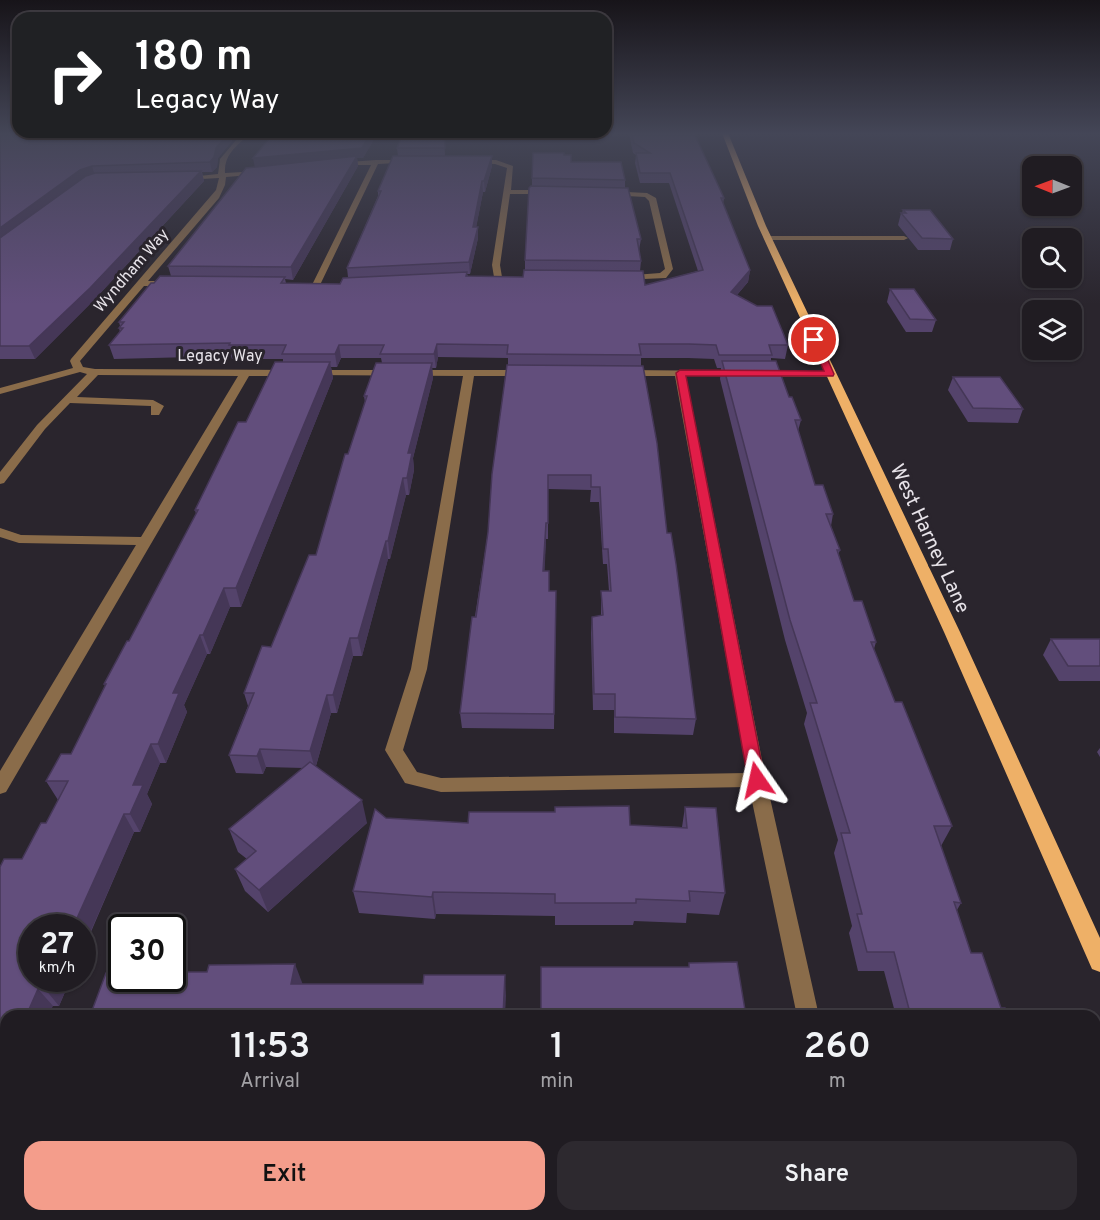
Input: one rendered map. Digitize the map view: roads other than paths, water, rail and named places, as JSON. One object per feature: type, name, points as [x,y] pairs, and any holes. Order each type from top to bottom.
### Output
[{"type":"main road","name":"West Harney Lane","points":[[748,190],[768,238],[951,632],[1100,962]]},
{"type":"street","name":"Wyndham Way","points":[[79,369],[75,361],[220,190]]},
{"type":"street","points":[[305,285],[321,285],[364,190]]},
{"type":"street","points":[[498,277],[496,265],[508,192],[555,192]]},
{"type":"street","points":[[601,193],[647,195],[653,200],[669,269],[663,276],[613,278]]},
{"type":"street","points":[[768,238],[904,238]]},
{"type":"street","points":[[486,278],[509,277]]},
{"type":"street","points":[[142,283],[188,284]]},
{"type":"street","points":[[0,391],[57,377],[79,369]]},
{"type":"street","name":"Legacy Way","points":[[79,369],[95,372],[540,373]]},
{"type":"street","points":[[0,480],[41,427],[95,372]]},
{"type":"street","points":[[0,787],[245,373]]},
{"type":"street","points":[[469,373],[419,669],[394,750],[411,778],[441,785],[757,780]]},
{"type":"street","points":[[610,373],[830,374]]},
{"type":"street","points":[[680,373],[757,780],[807,1010]]},
{"type":"street","points":[[68,400],[153,403],[158,406],[155,413]]},
{"type":"street","points":[[4,534],[19,539],[145,542]]}]
